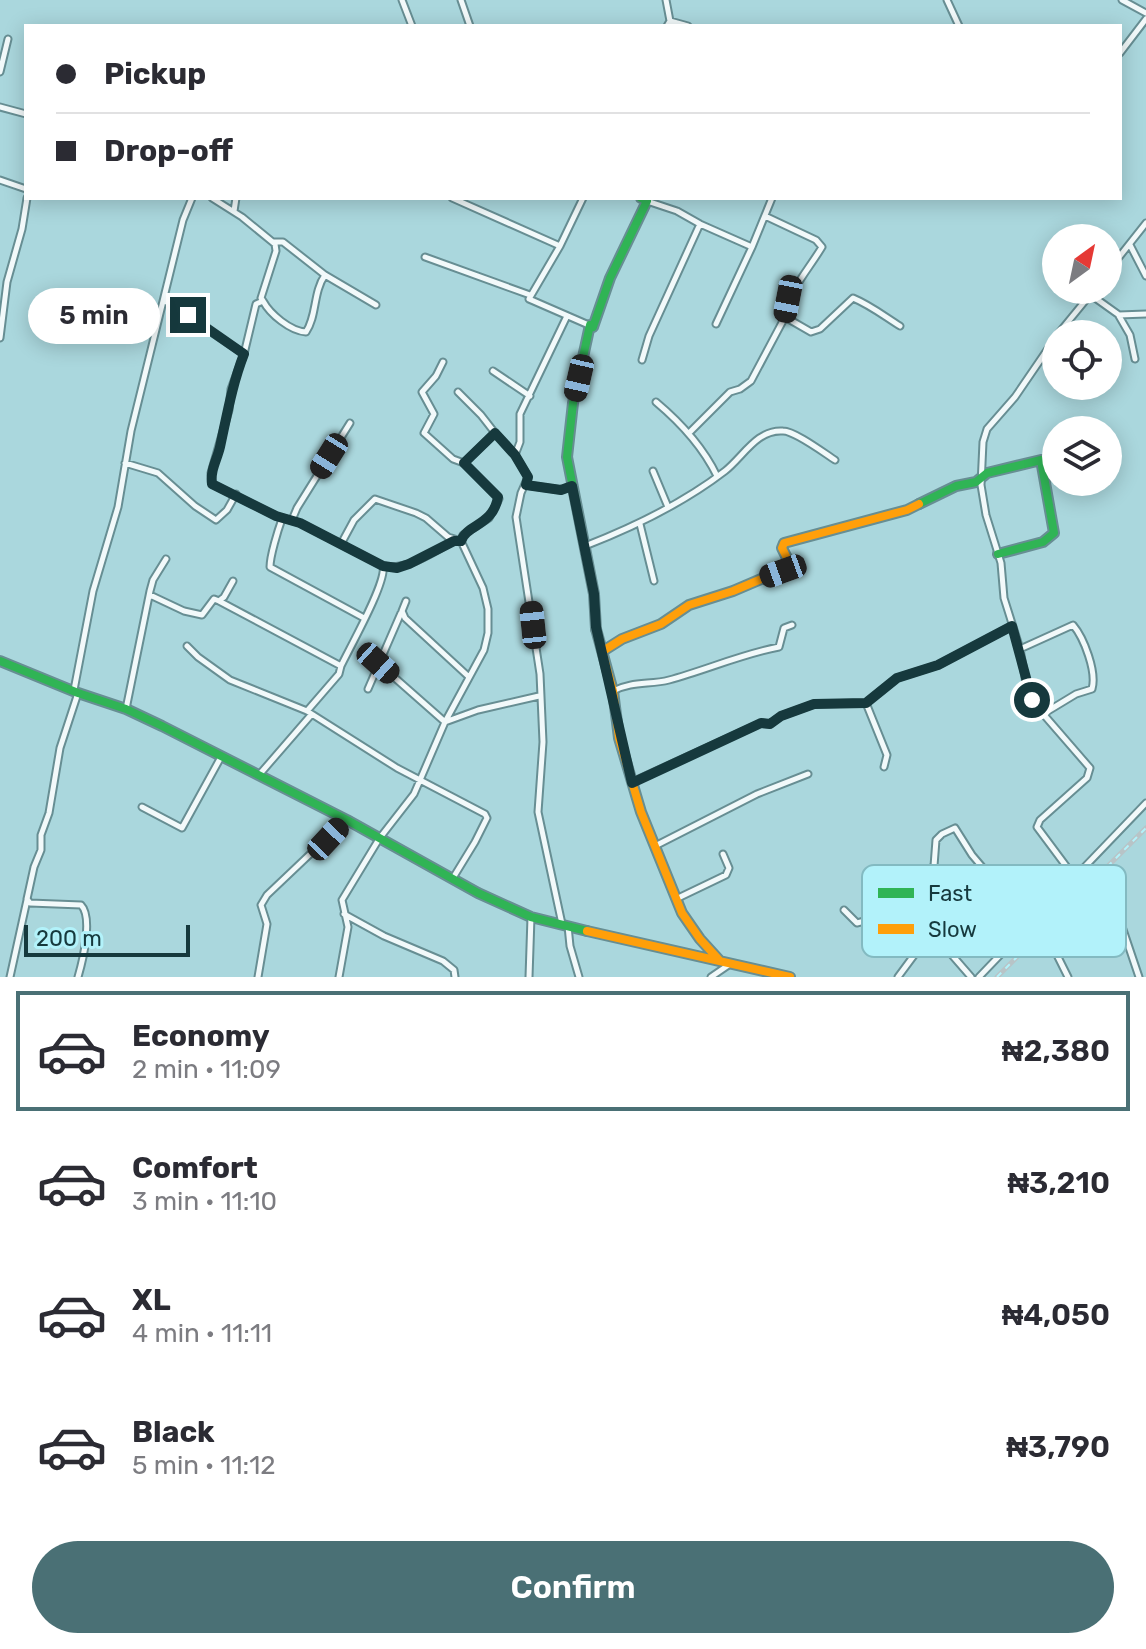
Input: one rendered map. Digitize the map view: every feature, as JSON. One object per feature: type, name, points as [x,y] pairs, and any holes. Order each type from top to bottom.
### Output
[{"type":"street","points":[[402,0],[411,24]]},
{"type":"street","points":[[461,0],[469,24]]},
{"type":"street","points":[[666,0],[668,23]]},
{"type":"street","points":[[947,0],[958,24]]},
{"type":"street","points":[[1122,0],[1146,13]]},
{"type":"street","points":[[1122,50],[1146,19]]},
{"type":"street","points":[[0,72],[8,39]]},
{"type":"street","points":[[0,107],[24,113]]},
{"type":"street","points":[[0,180],[24,188]]},
{"type":"street","points":[[0,338],[7,282],[27,200]]},
{"type":"street","points":[[10,977],[34,867],[41,850],[41,835],[48,818],[60,748],[76,692],[93,591],[118,507],[125,463],[183,220],[191,200]]},
{"type":"street","points":[[215,200],[273,242],[276,251],[261,298],[282,320],[298,331],[306,332],[310,328],[320,283],[325,275]]},
{"type":"street","points":[[234,211],[236,200]]},
{"type":"street","points":[[456,200],[560,246]]},
{"type":"street","points":[[582,200],[560,246],[530,295],[530,301],[593,327]]},
{"type":"street","points":[[593,327],[600,300],[644,200]]},
{"type":"street","points":[[647,200],[752,247]]},
{"type":"street","points":[[716,324],[771,200]]},
{"type":"street","points":[[689,433],[730,392],[751,381],[785,317],[788,299],[822,247],[816,240],[765,216]]},
{"type":"street","points":[[1122,254],[1146,223]]},
{"type":"street","points":[[642,360],[649,336],[700,224]]},
{"type":"street","points":[[273,242],[283,242],[325,275],[376,305]]},
{"type":"street","points":[[1130,245],[1146,276]]},
{"type":"street","points":[[425,257],[530,295]]},
{"type":"street","points":[[785,317],[811,332],[820,329],[853,298],[870,305],[900,326]]},
{"type":"street","points":[[165,301],[244,354]]},
{"type":"street","points":[[263,301],[254,308],[244,354],[231,389],[211,473],[212,484],[383,566],[397,568],[409,564],[457,541],[489,518],[499,499],[464,463],[453,459],[424,433],[434,414],[422,392],[443,362]]},
{"type":"street","points":[[1069,320],[1082,304]]},
{"type":"street","points":[[1106,304],[1119,315],[1130,335],[1135,359]]},
{"type":"street","points":[[1119,315],[1146,314]]},
{"type":"street","points":[[515,455],[520,442],[520,414],[567,316]]},
{"type":"street","points":[[593,327],[590,325],[573,403],[567,457],[594,594],[596,627],[613,691],[619,738],[654,847],[675,899],[700,939],[726,963]]},
{"type":"street","points":[[1042,357],[1015,397],[987,429],[983,442],[983,478],[986,515],[998,554],[1004,598],[1020,649],[1027,689],[1043,714],[1090,768],[1087,778],[1040,820],[1037,827],[1065,865]]},
{"type":"street","points":[[493,371],[530,396]]},
{"type":"street","points":[[458,392],[515,455],[528,477],[519,499],[517,533],[538,650],[543,742],[538,812],[579,977]]},
{"type":"street","points":[[656,402],[689,433],[717,476]]},
{"type":"street","points":[[292,520],[350,423]]},
{"type":"street","points":[[585,546],[640,524],[668,507],[717,476],[765,433],[785,430],[835,460]]},
{"type":"street","points":[[464,463],[495,433]]},
{"type":"street","points":[[603,651],[622,639],[661,624],[689,605],[733,591],[787,568],[789,562],[782,548],[784,543],[907,510],[956,486],[983,478],[987,473],[1035,459],[1043,462],[1054,533],[1043,542],[998,554]]},
{"type":"street","points":[[125,463],[158,473],[216,520],[227,510],[236,494]]},
{"type":"street","points":[[653,471],[668,507]]},
{"type":"street","points":[[526,485],[561,490],[572,486]]},
{"type":"street","points":[[339,977],[348,927],[342,900],[379,839],[414,794],[445,722],[486,641],[488,609],[483,588],[457,541],[436,529],[426,518],[375,499],[354,520],[341,544]]},
{"type":"street","points":[[282,519],[275,550],[270,557],[270,567],[364,618]]},
{"type":"street","points":[[640,524],[654,581]]},
{"type":"street","points":[[126,709],[153,580],[166,559]]},
{"type":"street","points":[[259,775],[339,674],[383,578],[383,566]]},
{"type":"street","points":[[219,601],[233,581]]},
{"type":"street","points":[[150,595],[202,615],[214,599],[341,666]]},
{"type":"street","points":[[368,689],[406,601]]},
{"type":"street","points":[[402,611],[407,621],[469,677]]},
{"type":"street","points":[[613,691],[638,682],[671,679],[779,647],[784,628],[792,625]]},
{"type":"street","points":[[1020,649],[1073,625],[1083,645],[1094,682],[1092,689],[1076,694],[1043,714]]},
{"type":"street","points":[[632,783],[761,723],[770,724],[781,716],[814,704],[866,703],[897,678],[938,665],[1012,626]]},
{"type":"street","points":[[187,646],[230,680],[309,713],[421,780],[476,807],[487,818],[453,878]]},
{"type":"street","points":[[0,661],[126,709],[347,820],[500,905],[531,917],[632,943],[790,977]]},
{"type":"street","points":[[378,663],[445,722]]},
{"type":"street","points":[[445,722],[478,710],[539,696]]},
{"type":"street","points":[[866,703],[887,755],[884,767]]},
{"type":"street","points":[[142,807],[182,828],[221,757]]},
{"type":"street","points":[[654,847],[757,794],[808,774]]},
{"type":"street","points":[[1087,865],[1146,803]]},
{"type":"street","points":[[258,977],[267,924],[261,905],[267,895],[347,820]]},
{"type":"street","points":[[934,865],[936,840],[955,828],[981,865]]},
{"type":"street","points":[[675,899],[726,875],[729,868],[723,854]]},
{"type":"street","points":[[27,899],[30,903],[81,905],[85,908],[86,949],[78,977]]},
{"type":"street","points":[[844,910],[853,922],[862,922]]},
{"type":"street","points":[[344,914],[384,936],[443,961],[454,970],[455,977]]},
{"type":"street","points":[[529,977],[531,917]]},
{"type":"street","points":[[1126,938],[1139,977]]},
{"type":"street","points":[[898,977],[913,957]]},
{"type":"street","points":[[953,957],[971,977]]},
{"type":"street","points":[[979,977],[998,957]]},
{"type":"street","points":[[1058,957],[1068,977]]},
{"type":"street","points":[[711,977],[726,963]]},
{"type":"railway","points":[[1109,865],[1146,828]]},
{"type":"railway","points":[[997,977],[1017,957]]},
{"type":"traffic: fast","points":[[596,629],[594,594],[567,457],[573,403],[590,325],[593,327],[610,278],[645,200]]},
{"type":"traffic: fast","points":[[919,504],[956,486],[976,482],[987,473],[1041,460],[1054,533],[1043,542],[998,554]]},
{"type":"traffic: fast","points":[[0,661],[162,726],[347,820],[478,893],[531,917],[587,931]]},
{"type":"traffic: slow","points":[[603,651],[622,639],[661,624],[689,605],[733,591],[787,568],[789,562],[782,548],[784,543],[907,510],[919,504]]},
{"type":"traffic: slow","points":[[596,629],[613,691],[619,738],[641,812],[682,913],[720,961]]},
{"type":"traffic: slow","points":[[587,931],[790,977]]},
{"type":"route","points":[[188,315],[244,354],[231,389],[229,410],[211,473],[212,484],[276,516],[300,523],[383,566],[397,568],[454,541],[461,541],[463,535],[489,518],[499,499],[464,463],[495,433],[515,455],[528,477],[526,485],[561,490],[572,486],[594,594],[596,627],[613,691],[619,738],[632,783],[761,723],[773,723],[781,716],[814,704],[866,703],[897,678],[938,665],[1012,626],[1032,700]]}]
